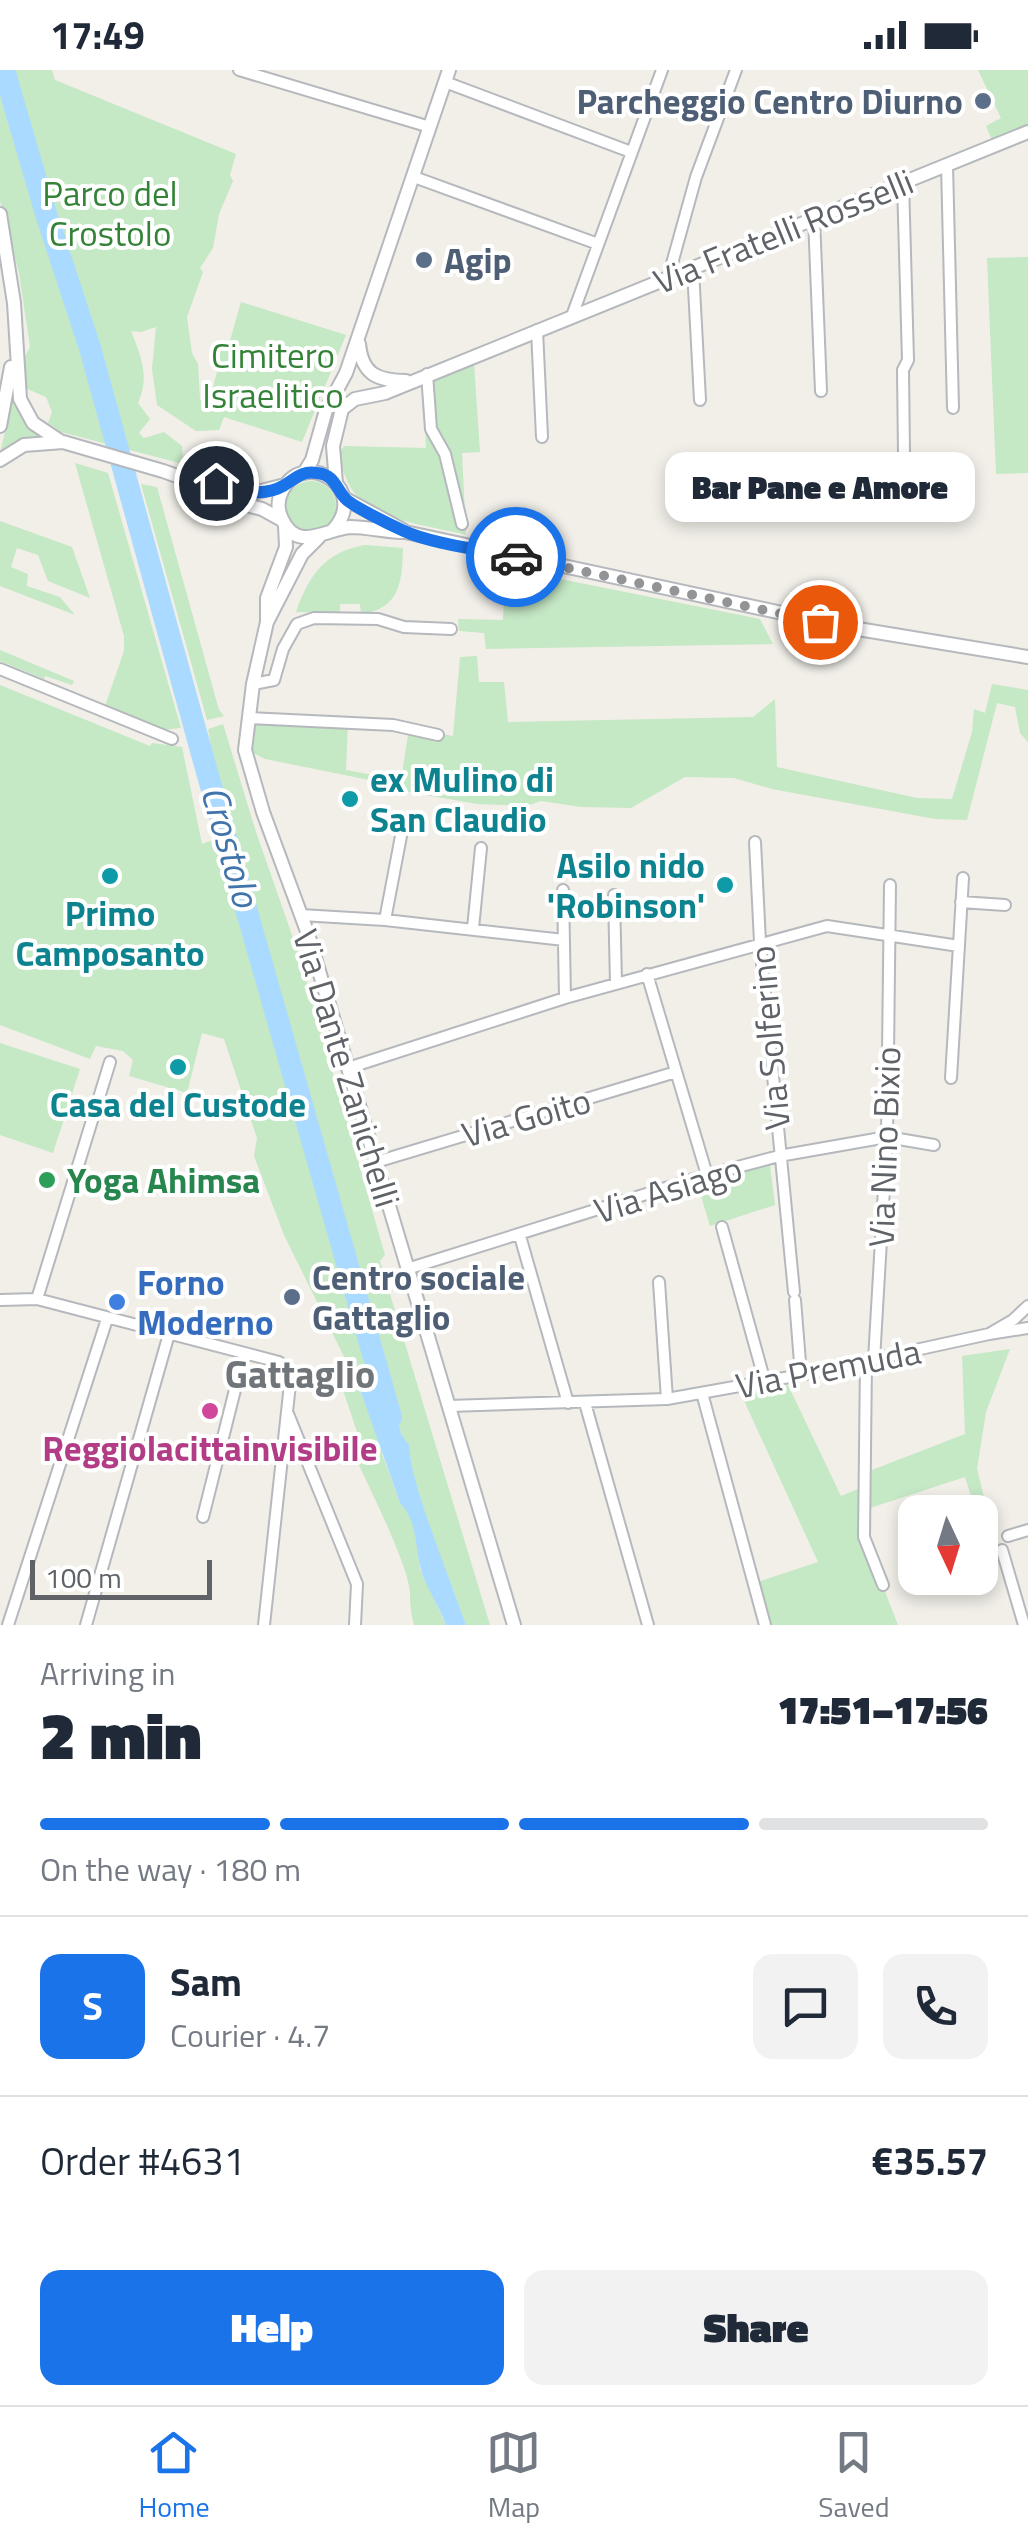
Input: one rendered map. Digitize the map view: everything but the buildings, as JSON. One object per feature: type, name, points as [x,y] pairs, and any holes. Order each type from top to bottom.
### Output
[{"type":"street","points":[[239,70],[430,128]]},
{"type":"street","points":[[572,316],[662,70]]},
{"type":"street","points":[[668,278],[696,177],[736,70]]},
{"type":"street","points":[[0,214],[14,303],[14,350],[24,412],[40,429],[69,444],[191,481],[257,492],[285,485],[304,473],[312,460],[326,410],[359,337],[447,76],[464,89],[631,152]]},
{"type":"street","name":"Via Fratelli Rosselli","points":[[342,409],[354,399],[385,393],[1028,132]]},
{"type":"street","points":[[947,165],[953,408]]},
{"type":"street","points":[[414,178],[598,244]]},
{"type":"street","points":[[903,182],[908,360],[903,370],[904,453]]},
{"type":"street","points":[[814,218],[821,391]]},
{"type":"street","points":[[693,268],[700,400]]},
{"type":"street","points":[[537,330],[542,437]]},
{"type":"street","points":[[359,337],[362,362],[368,372],[387,381],[408,381]]},
{"type":"street","points":[[0,426],[14,350]]},
{"type":"street","points":[[346,373],[333,446],[336,483],[344,498],[405,532]]},
{"type":"street","points":[[427,374],[431,429],[445,454],[462,524]]},
{"type":"street","points":[[0,460],[24,445],[69,444]]},
{"type":"street","points":[[304,473],[321,473],[336,483]]},
{"type":"street","points":[[191,481],[212,495],[262,509],[304,537],[352,527],[405,532],[836,625],[1028,656]]},
{"type":"street","points":[[267,622],[266,598],[286,546],[278,506],[285,485]]},
{"type":"street","points":[[267,622],[302,554],[342,519],[344,498]]},
{"type":"street","points":[[253,684],[274,680],[283,649],[298,624],[314,618],[378,619],[404,627],[450,629]]},
{"type":"street","name":"Via Dante Zanichelli","points":[[267,622],[244,736],[249,770],[301,915],[514,1625]]},
{"type":"street","points":[[0,668],[172,738]]},
{"type":"street","points":[[248,718],[392,725],[438,735]]},
{"type":"street","points":[[386,920],[401,836]]},
{"type":"street","name":"Via Solferino","points":[[755,842],[760,942],[801,1376]]},
{"type":"street","points":[[473,928],[480,848]]},
{"type":"street","name":"Via Nino Bixio","points":[[952,1078],[963,878]]},
{"type":"street","name":"Via Nino Bixio","points":[[883,1585],[864,1537],[870,1361],[887,1137],[890,885]]},
{"type":"street","points":[[563,890],[565,998]]},
{"type":"street","points":[[614,894],[616,984]]},
{"type":"street","points":[[961,902],[1005,906]]},
{"type":"street","points":[[301,915],[473,928],[564,940]]},
{"type":"street","points":[[348,1068],[565,998],[827,926],[959,946]]},
{"type":"street","points":[[647,974],[707,1176]]},
{"type":"street","points":[[37,1299],[110,1062]]},
{"type":"street","name":"Via Goito","points":[[376,1162],[676,1072]]},
{"type":"street","name":"Via Asiago","points":[[407,1269],[779,1156],[887,1137],[934,1144]]},
{"type":"street","points":[[722,1226],[765,1382]]},
{"type":"street","points":[[520,1236],[568,1403]]},
{"type":"street","points":[[659,1282],[667,1399]]},
{"type":"street","points":[[0,1300],[37,1299],[279,1362],[290,1374],[264,1625]]},
{"type":"street","name":"Via Premuda","points":[[989,1334],[1028,1307]]},
{"type":"street","name":"Via Premuda","points":[[449,1406],[667,1399],[801,1376],[1028,1325],[1028,1307]]},
{"type":"street","points":[[8,1625],[107,1319]]},
{"type":"street","points":[[86,1625],[169,1334]]},
{"type":"street","points":[[203,1517],[244,1354]]},
{"type":"street","points":[[702,1393],[765,1625]]},
{"type":"street","points":[[584,1403],[648,1625]]},
{"type":"street","points":[[288,1413],[357,1584],[355,1625]]},
{"type":"street","points":[[1008,1536],[1028,1530]]},
{"type":"street","points":[[1002,1550],[1024,1625]]},
{"type":"green space","name":"Parco del Crostolo","points":[[0,70],[52,70],[55,80],[236,154],[230,175],[233,181],[219,214],[213,248],[200,268],[203,272],[187,317],[192,353],[198,364],[200,399],[207,411],[219,364],[213,355],[217,350],[227,351],[241,302],[346,335],[302,442],[224,417],[219,430],[196,431],[157,405],[152,369],[156,327],[131,331],[144,375],[138,403],[150,419],[139,433],[144,438],[164,432],[182,446],[183,464],[61,432],[48,423],[52,412],[46,397],[25,388],[23,360],[30,347],[19,273],[0,201]]},
{"type":"green space","points":[[978,70],[1028,70],[1028,125],[992,140],[986,126],[1001,118]]},
{"type":"green space","points":[[1028,257],[1028,473],[996,474],[987,258]]},
{"type":"green space","points":[[474,363],[480,452],[462,453],[466,535],[399,519],[365,504],[345,475],[339,454],[344,446],[426,448],[423,381]]},
{"type":"green space","points":[[14,393],[22,418],[41,437],[21,439],[0,453]]},
{"type":"green space","points":[[75,463],[108,473],[181,728],[161,730],[105,706],[124,651],[124,636]]},
{"type":"green space","points":[[311,481],[329,488],[336,506],[329,524],[311,531],[293,524],[286,506],[293,488]]},
{"type":"green space","points":[[141,484],[157,487],[219,710],[224,716],[207,720]]},
{"type":"green space","points":[[0,521],[72,547],[90,598],[48,581],[38,555],[17,548],[11,567],[28,574],[27,586],[60,597],[75,615],[0,586]]},
{"type":"green space","points":[[365,545],[403,548],[400,582],[392,599],[361,614],[360,604],[340,604],[340,613],[296,612],[320,567],[339,553]]},
{"type":"green space","points":[[505,568],[760,619],[773,644],[486,649],[484,633],[459,631],[458,619],[503,620]]},
{"type":"green space","points":[[0,650],[74,681],[72,685],[45,676],[44,679],[0,661]]},
{"type":"green space","points":[[477,656],[479,682],[504,682],[508,722],[753,717],[775,699],[777,767],[917,798],[952,799],[972,732],[974,709],[985,713],[992,684],[1028,690],[1028,742],[1020,733],[1015,707],[997,703],[967,820],[935,819],[772,789],[734,778],[685,777],[631,808],[541,801],[526,806],[477,804],[409,792],[394,785],[265,759],[253,753],[246,755],[248,718],[348,723],[346,770],[401,780],[409,728],[453,736],[460,657]]},
{"type":"green space","points":[[0,685],[150,746],[152,743],[182,747],[202,844],[227,835],[208,729],[223,724],[300,958],[385,1255],[380,1261],[490,1625],[466,1625],[415,1481],[410,1446],[401,1434],[391,1389],[361,1393],[400,1503],[414,1526],[420,1569],[446,1625],[414,1625],[402,1563],[349,1444],[359,1438],[336,1369],[351,1371],[284,1235],[254,1156],[257,1138],[224,1039],[202,1033],[187,1093],[129,1076],[133,1060],[123,1051],[96,1046],[90,1059],[0,1025]]},
{"type":"green space","points":[[0,1043],[80,1069],[53,1153],[0,1135]]},
{"type":"green space","points":[[770,1165],[775,1205],[710,1226],[697,1183]]},
{"type":"green space","points":[[1010,1349],[986,1412],[977,1469],[984,1495],[971,1495],[965,1477],[910,1495],[898,1495],[898,1499],[870,1508],[872,1470],[965,1434],[962,1356]]},
{"type":"green space","points":[[788,1385],[841,1496],[865,1486],[864,1537],[898,1625],[765,1625],[754,1583],[818,1562],[741,1394]]},
{"type":"water","points":[[357,1381],[391,1388],[401,1434],[410,1446],[423,1505],[466,1625],[446,1625],[427,1586],[410,1519],[400,1503]]},
{"type":"waterway","name":"Crostolo","points":[[4,70],[90,348],[391,1417]]},
{"type":"way so far","points":[[516,557],[820,622]]},
{"type":"place","name":"Parcheggio Centro Diurno","points":[[983,101]]},
{"type":"place","name":"Agip","points":[[424,260]]},
{"type":"place","name":"Bar Pane e Amore","points":[[820,622]]},
{"type":"place","name":"ex Mulino di San Claudio","points":[[350,799]]},
{"type":"place","name":"Primo Camposanto","points":[[110,876]]},
{"type":"place","name":"Asilo nido 'Robinson'","points":[[725,885]]},
{"type":"place","name":"Casa del Custode","points":[[178,1067]]},
{"type":"place","name":"Yoga Ahimsa","points":[[47,1180]]},
{"type":"place","name":"Centro sociale Gattaglio","points":[[292,1297]]},
{"type":"place","name":"Forno Moderno","points":[[117,1302]]},
{"type":"place","name":"Reggiolacittainvisibile","points":[[210,1411]]},
{"type":"district","name":"Gattaglio","points":[[300,1374]]},
{"type":"route","points":[[216,483],[247,491],[266,491],[285,485],[298,475],[321,473],[336,483],[344,498],[405,532],[516,557]]},
{"type":"park label","name":"Cimitero Israelitico","points":[[273,375]]}]
